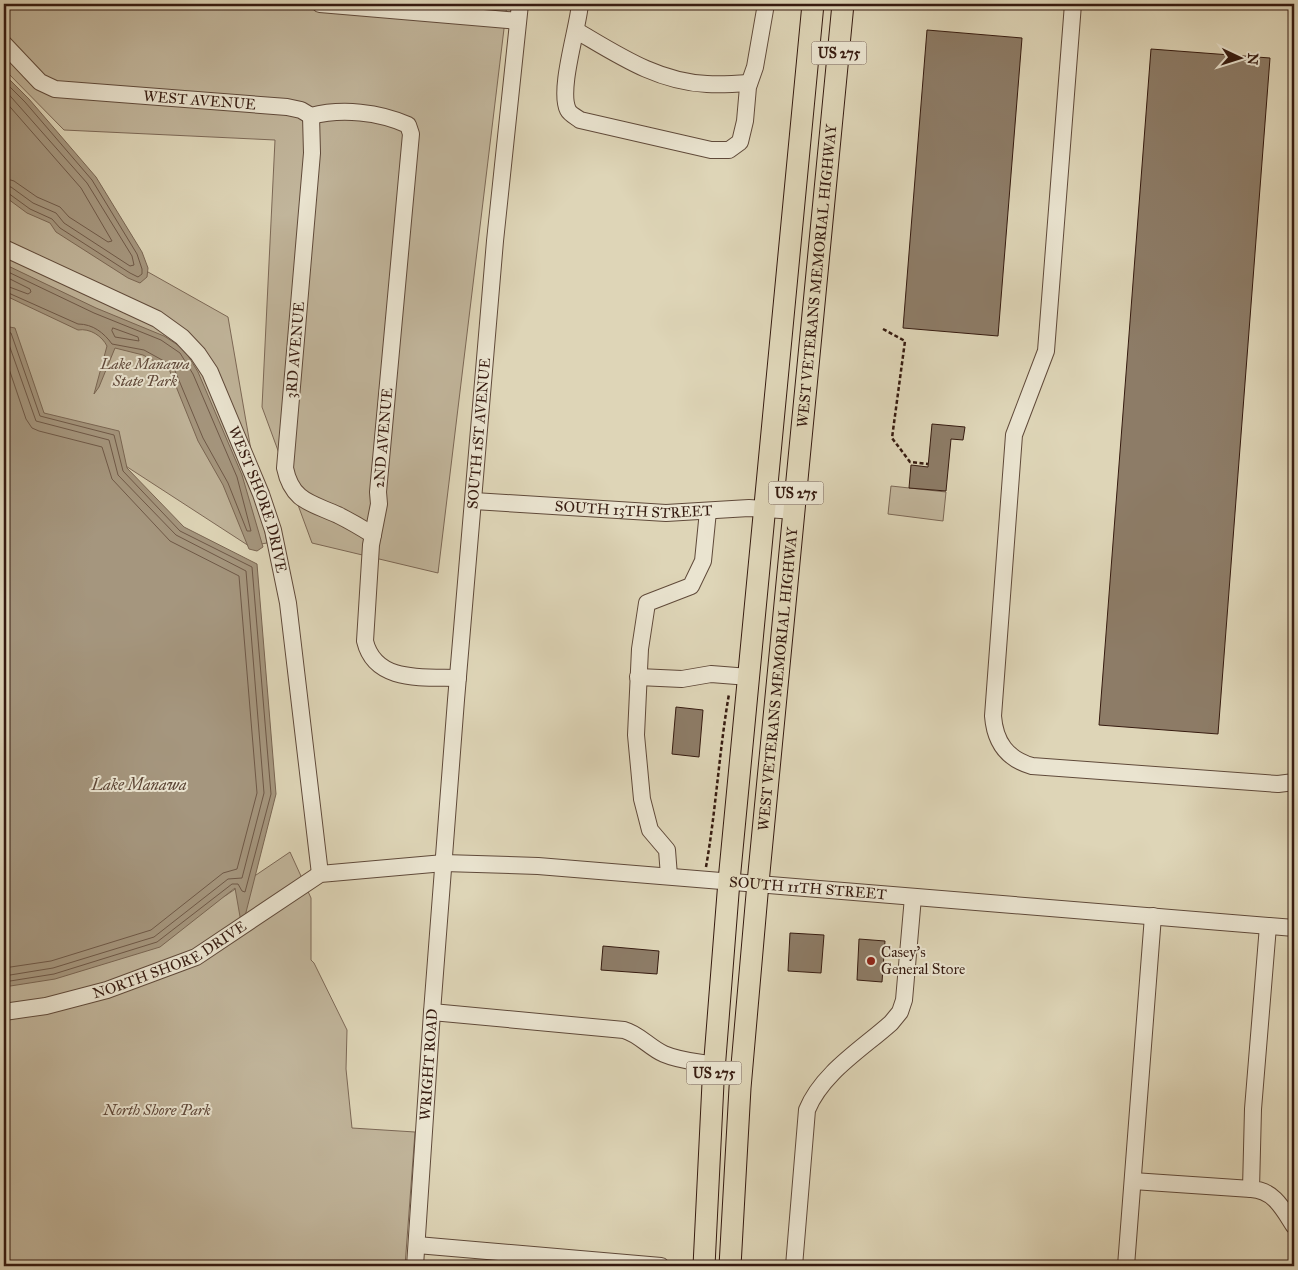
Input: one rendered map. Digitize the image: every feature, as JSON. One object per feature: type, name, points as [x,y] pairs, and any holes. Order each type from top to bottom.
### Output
[{"type":"main road","name":"WEST VETERANS MEMORIAL HIGHWAY","points":[[704,1266],[714,1065],[729,880],[777,366],[814,4]]},
{"type":"main road","name":"WEST VETERANS MEMORIAL HIGHWAY","points":[[730,1266],[740,1088],[758,883],[843,4]]},
{"type":"street","points":[[320,4],[518,21]]},
{"type":"street","name":"SOUTH 1ST AVENUE","points":[[444,863],[495,241],[520,4]]},
{"type":"street","points":[[580,4],[565,98],[568,111],[580,120],[711,150],[729,150],[740,142],[749,83],[755,68],[766,4]]},
{"type":"street","points":[[1073,4],[1046,351],[1014,435],[993,716],[994,730],[999,743],[1007,753],[1019,762],[1032,766],[1278,784],[1294,782]]},
{"type":"street","points":[[577,31],[641,68],[674,79],[706,84],[749,83]]},
{"type":"street","name":"WEST AVENUE","points":[[4,44],[40,82],[56,89],[287,106],[301,110],[311,116]]},
{"type":"street","name":"2ND AVENUE","points":[[311,116],[335,111],[383,116],[408,125],[411,134],[378,492],[379,504],[373,535],[365,641],[368,652],[376,664],[386,671],[432,677],[458,678]]},
{"type":"street","name":"3RD AVENUE","points":[[311,116],[312,153],[285,468],[290,483],[305,502],[338,515],[373,535]]},
{"type":"street","name":"WEST SHORE DRIVE","points":[[4,248],[157,318],[182,337],[198,354],[210,372],[261,494],[281,566],[320,874]]},
{"type":"street","name":"SOUTH 13TH STREET","points":[[474,500],[666,514],[765,508],[794,511]]},
{"type":"street","points":[[669,876],[667,850],[650,830],[642,799],[636,735],[640,649],[647,603],[691,586],[703,561],[708,511]]},
{"type":"street","points":[[638,677],[682,679],[711,674],[749,677]]},
{"type":"street","name":"SOUTH 11TH STREET","points":[[320,874],[444,863],[538,866],[729,880],[1294,928]]},
{"type":"street","name":"WRIGHT ROAD","points":[[415,1266],[444,863]]},
{"type":"street","name":"NORTH SHORE DRIVE","points":[[4,1012],[46,1006],[107,990],[196,957],[320,874]]},
{"type":"street","points":[[794,1266],[807,1110],[813,1096],[823,1083],[892,1024],[900,1012],[904,1000],[913,897]]},
{"type":"street","points":[[1126,1266],[1152,916]]},
{"type":"street","points":[[1251,1189],[1253,1109],[1268,926]]},
{"type":"street","points":[[432,1012],[624,1030],[632,1032],[663,1054],[677,1059],[714,1065]]},
{"type":"street","points":[[1133,1181],[1260,1189],[1278,1200],[1294,1226]]},
{"type":"street","points":[[417,1245],[661,1266]]},
{"type":"path","points":[[883,329],[905,340],[892,438],[910,462],[928,464]]},
{"type":"green space","points":[[4,4],[507,4],[438,573],[312,543],[262,407],[275,140],[64,130],[4,69]]},
{"type":"green space","name":"Lake Manawa State Park","points":[[4,191],[228,317],[267,543],[249,546],[44,413],[4,380]]},
{"type":"green space","points":[[891,486],[946,492],[943,521],[888,514]]},
{"type":"green space","name":"North Shore Park","points":[[290,852],[311,898],[311,960],[347,1030],[346,1069],[352,1128],[415,1132],[405,1266],[4,1266],[4,985],[225,896]]},
{"type":"water","points":[[4,74],[29,99],[96,177],[142,252],[148,268],[147,277],[140,283],[128,278],[56,232],[50,223],[27,213],[4,196]]},
{"type":"water","points":[[4,264],[96,308],[164,336],[184,349],[198,372],[242,475],[263,547],[257,551],[249,549],[223,485],[198,441],[169,369],[143,355],[115,348],[99,387],[94,394],[107,346],[105,342],[99,336],[87,330],[78,330],[4,295]]},
{"type":"water","name":"Lake Manawa","points":[[4,326],[15,328],[44,413],[119,431],[127,468],[184,527],[257,564],[276,794],[242,928],[235,888],[160,947],[55,979],[4,987]]},
{"type":"building","points":[[927,30],[1022,38],[998,336],[903,328]]},
{"type":"building","points":[[1151,49],[1270,58],[1218,734],[1099,725]]},
{"type":"building","points":[[932,424],[965,427],[963,440],[951,439],[946,491],[909,488],[911,465],[928,467]]},
{"type":"building","points":[[676,707],[703,710],[699,757],[672,754]]},
{"type":"building","points":[[790,933],[824,935],[821,973],[788,971]]},
{"type":"building","name":"Casey's General Store","points":[[859,939],[885,941],[882,982],[857,980]]},
{"type":"building","points":[[603,946],[659,951],[657,974],[601,970]]},
{"type":"place","name":"Casey's General Store","points":[[871,961]]}]
